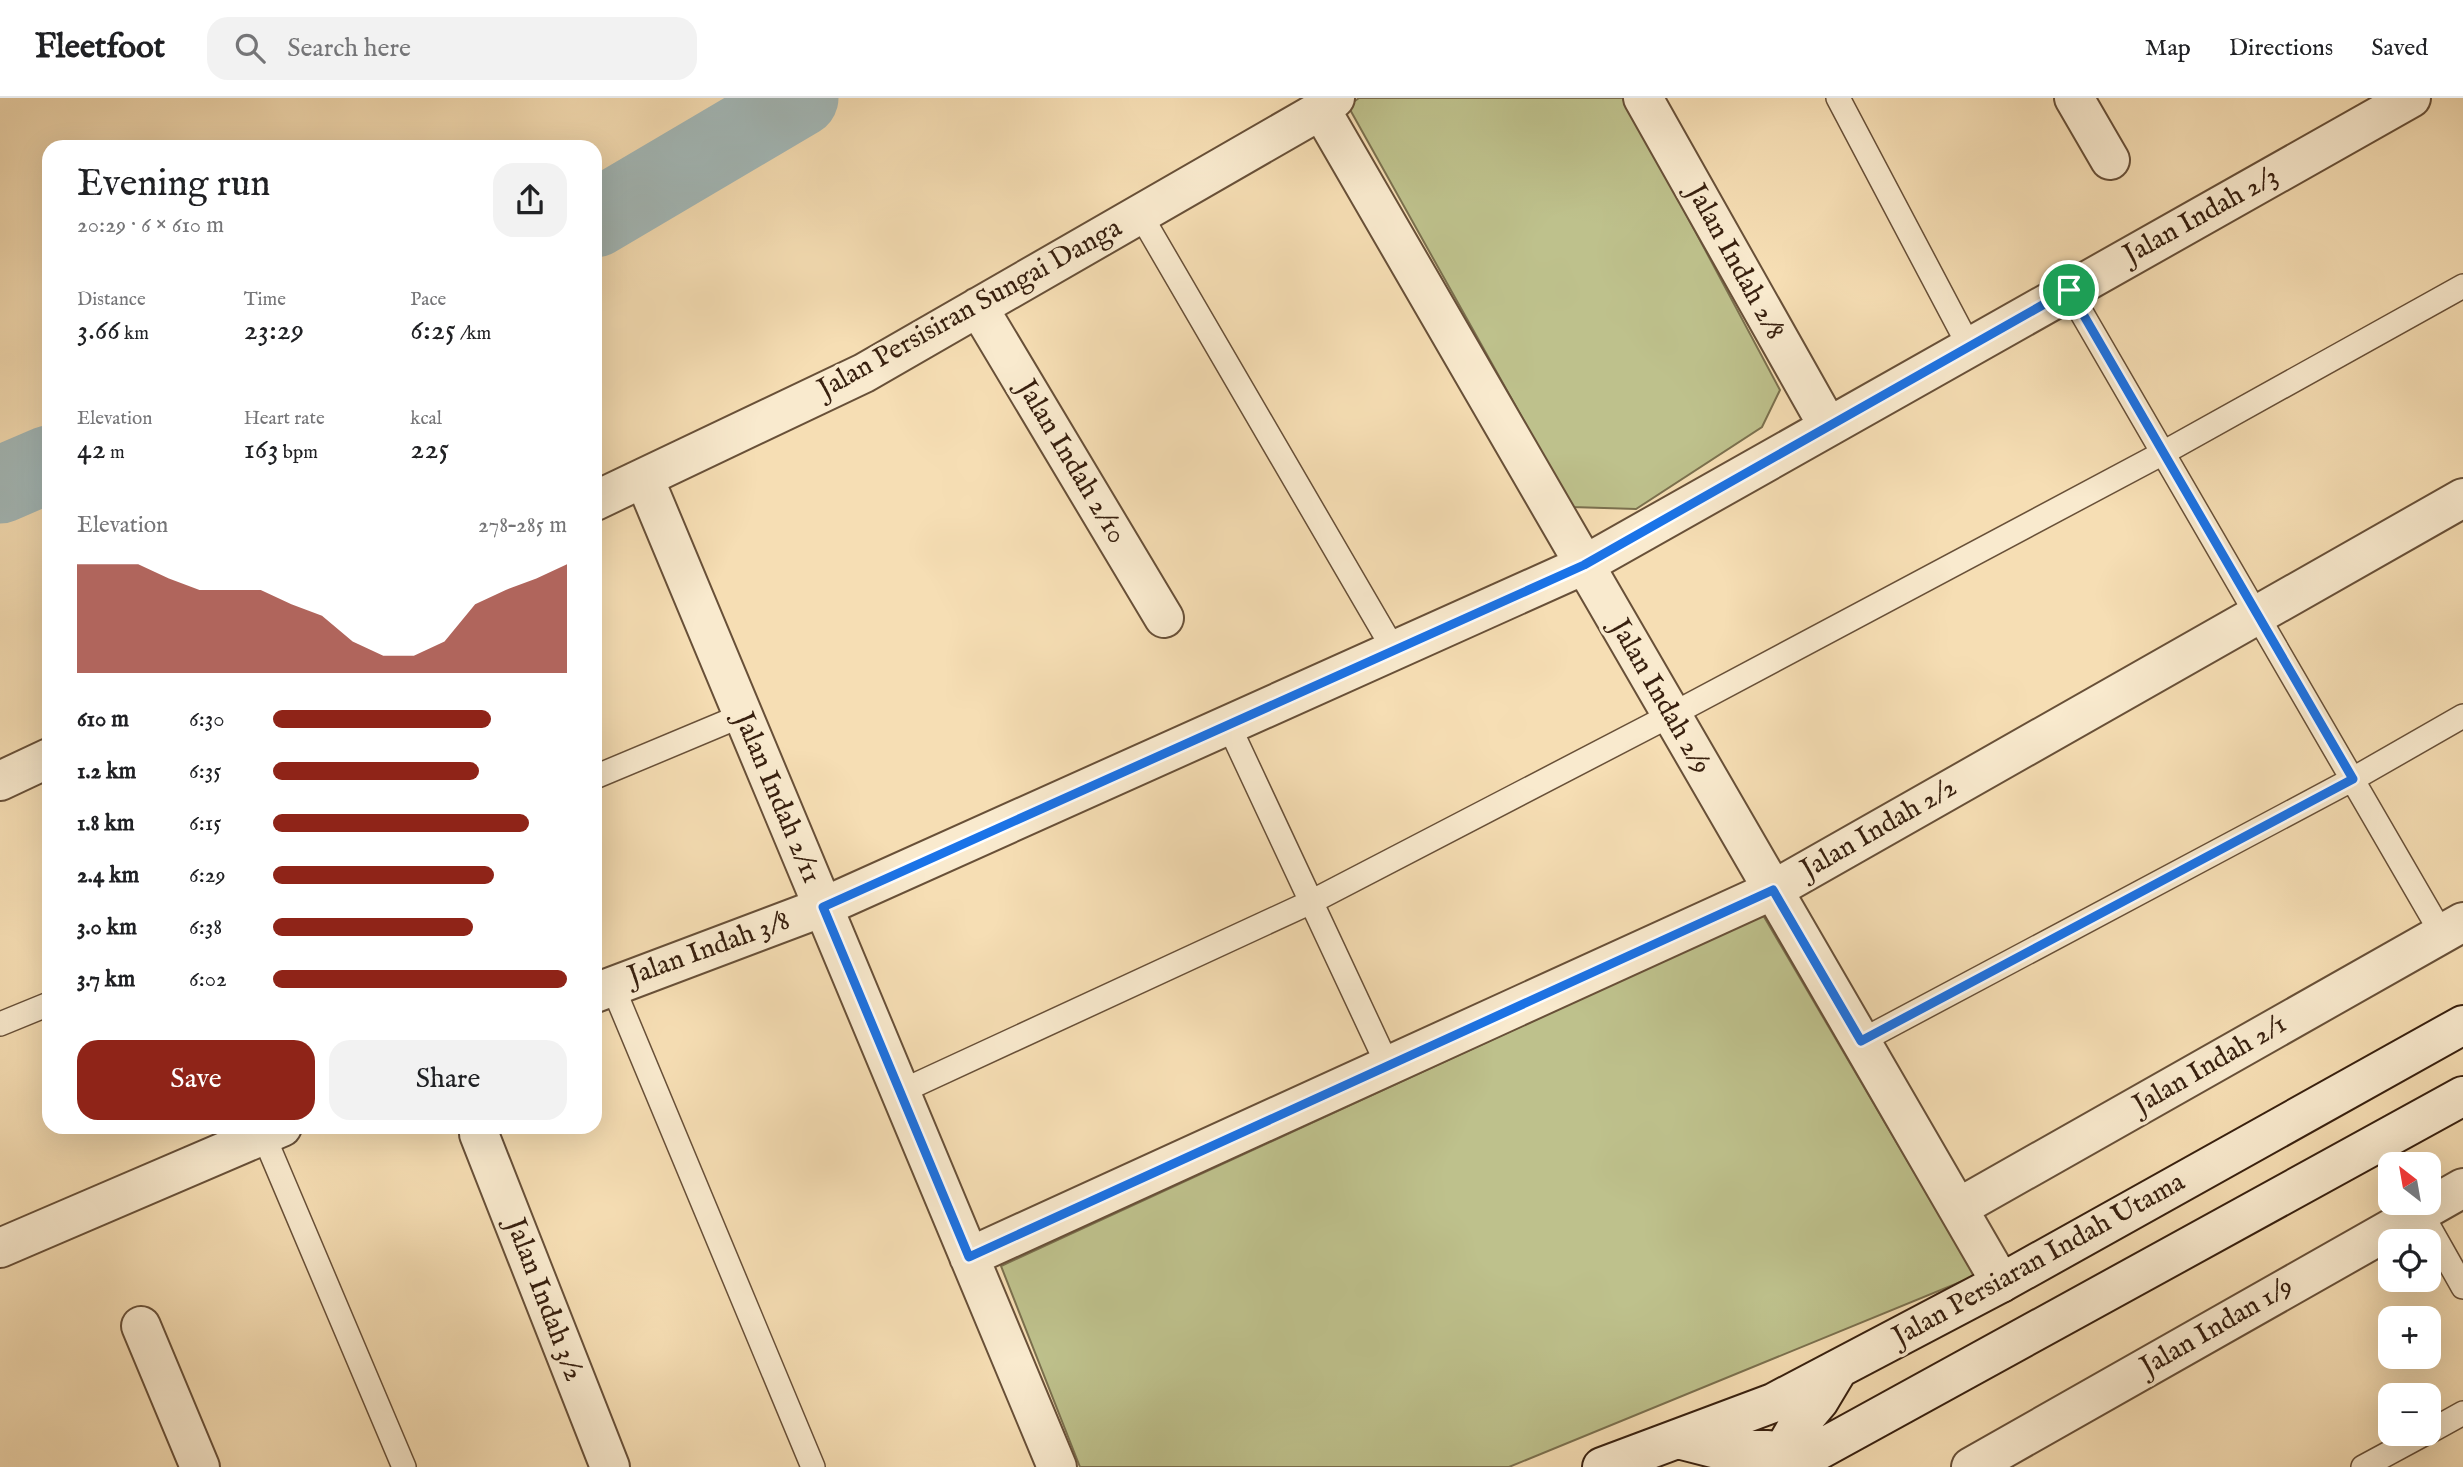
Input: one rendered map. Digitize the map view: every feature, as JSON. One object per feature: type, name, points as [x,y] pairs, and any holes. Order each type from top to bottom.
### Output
[{"type":"street","name":"Jalan Indah 2/8","points":[[1643,98],[1828,426]]},
{"type":"street","points":[[2074,98],[2109,160]]},
{"type":"street","name":"Jalan Indah 2/3","points":[[823,907],[1584,565],[2411,98]]},
{"type":"street","name":"Jalan Persisiran Sungai Danga","points":[[602,498],[864,373],[1328,104]]},
{"type":"street","name":"Jalan Indah 2/9","points":[[1328,104],[1584,565],[2001,1283]]},
{"type":"street","name":"Jalan Indah 2/10","points":[[978,307],[1164,618]]},
{"type":"street","name":"Jalan Indah 2/11","points":[[644,478],[1057,1467]]},
{"type":"street","name":"Jalan Indah 2/2","points":[[969,1257],[1773,890],[2463,498]]},
{"type":"street","points":[[0,780],[42,761]]},
{"type":"street","name":"Jalan Indah 3/8","points":[[604,989],[823,907]]},
{"type":"street","name":"Jalan Indah 2/1","points":[[1958,1208],[2453,928]]},
{"type":"street","name":"Jalan Persiaran Indah Utama","points":[[1602,1467],[1773,1404],[2001,1283],[2463,1025]]},
{"type":"street","points":[[1790,1467],[2463,1096]]},
{"type":"street","points":[[0,1248],[259,1134]]},
{"type":"street","name":"Jalan Indah 3/2","points":[[479,1134],[610,1467]]},
{"type":"street","name":"Jalan Indan 1/9","points":[[2441,1200],[2463,1188]]},
{"type":"street","name":"Jalan Indan 1/9","points":[[1971,1467],[2413,1215]]},
{"type":"street","points":[[141,1326],[200,1467]]},
{"type":"street","points":[[1790,1467],[1789,1441],[1819,1401],[1837,1370]]},
{"type":"street","points":[[1678,1439],[1721,1450],[1768,1450],[1790,1467]]},
{"type":"lane","points":[[1838,98],[1969,346]]},
{"type":"lane","points":[[1140,214],[1394,650]]},
{"type":"lane","points":[[900,1092],[1311,902],[1671,715],[2163,453],[2463,286]]},
{"type":"lane","points":[[2069,290],[2353,779],[2453,928]]},
{"type":"lane","points":[[602,774],[743,715]]},
{"type":"lane","points":[[1861,1041],[2353,779],[2463,716]]},
{"type":"lane","points":[[1228,724],[1388,1066]]},
{"type":"lane","points":[[604,989],[813,1467]]},
{"type":"lane","points":[[0,1024],[42,1007]]},
{"type":"lane","points":[[270,1134],[404,1467]]},
{"type":"lane","points":[[2422,1215],[2463,1287]]},
{"type":"lane","points":[[2441,1425],[2463,1413]]},
{"type":"lane","points":[[2363,1467],[2401,1446]]},
{"type":"green space","points":[[1359,98],[1624,98],[1780,390],[1762,427],[1636,509],[1572,507],[1348,106]]},
{"type":"green space","points":[[1763,915],[1975,1276],[1509,1467],[1080,1467],[1001,1266]]},
{"type":"waterway","points":[[602,215],[800,98]]},
{"type":"waterway","points":[[0,485],[42,467]]},
{"type":"route","points":[[2069,290],[2353,779],[1861,1041],[1773,890],[969,1257],[823,907],[1584,565],[2069,290]]}]
